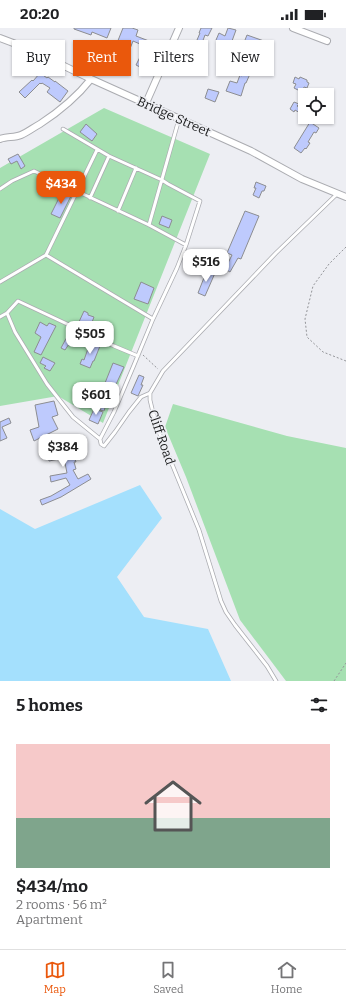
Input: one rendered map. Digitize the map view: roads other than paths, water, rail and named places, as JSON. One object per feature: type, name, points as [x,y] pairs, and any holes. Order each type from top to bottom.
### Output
[{"type":"street","points":[[146,104],[179,28]]},
{"type":"street","points":[[293,28],[327,41]]},
{"type":"street","name":"Bridge Street","points":[[0,38],[29,49],[91,79],[251,151],[302,179],[346,197]]},
{"type":"street","points":[[0,139],[24,134],[78,95],[91,79]]},
{"type":"lane","points":[[149,225],[179,119]]},
{"type":"lane","points":[[63,128],[97,150],[162,180],[200,201],[177,268],[153,319],[114,412],[100,439]]},
{"type":"lane","points":[[0,282],[46,256],[97,150]]},
{"type":"lane","points":[[90,198],[109,156]]},
{"type":"lane","points":[[118,211],[136,168]]},
{"type":"lane","points":[[0,189],[12,181],[34,171],[149,225],[186,245]]},
{"type":"lane","name":"Cliff Road","points":[[276,681],[267,666],[226,612],[221,601],[199,530],[156,425],[150,400],[150,393],[162,373],[276,253],[337,194]]},
{"type":"lane","points":[[46,256],[153,319]]},
{"type":"lane","points":[[0,317],[7,313],[18,301],[138,356]]},
{"type":"lane","points":[[7,313],[15,332],[47,384],[73,417],[100,439],[101,444],[104,446],[141,397],[150,393]]},
{"type":"water","points":[[140,485],[162,518],[117,577],[144,617],[208,629],[231,681],[0,681],[0,509],[35,529]]}]
